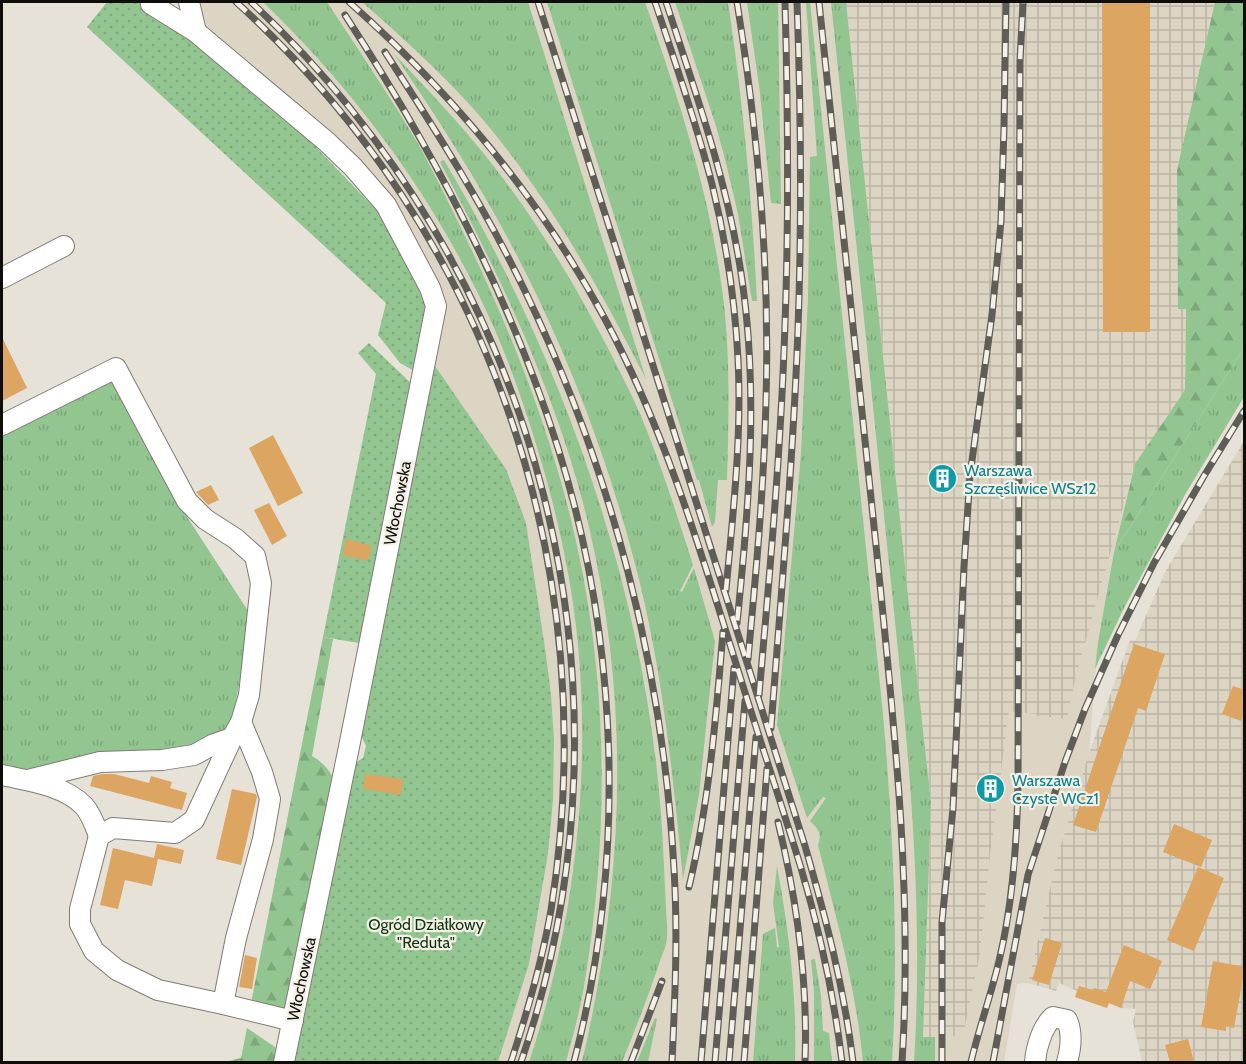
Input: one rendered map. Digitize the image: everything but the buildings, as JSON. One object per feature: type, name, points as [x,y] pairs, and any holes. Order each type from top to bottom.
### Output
[{"type":"street","name":"Włochowska","points":[[151,2],[196,32],[327,142],[353,167],[386,205],[430,288],[436,306],[347,758],[284,1062]]},
{"type":"street","points":[[189,2],[196,32]]},
{"type":"street","points":[[2,278],[64,246]]},
{"type":"street","points":[[2,425],[116,369],[187,501],[205,519],[236,539],[255,556],[261,583],[249,695],[236,730],[194,820],[175,832],[113,828],[99,836]]},
{"type":"street","points":[[223,1004],[236,938],[263,839],[270,799],[262,772],[236,730]]},
{"type":"street","points":[[28,780],[100,762],[162,760],[194,755],[236,730]]},
{"type":"street","points":[[2,776],[28,780],[67,792],[84,807],[92,818],[99,836],[80,909],[80,924],[94,951],[117,970],[158,990],[293,1021]]},
{"type":"street","points":[[1035,1062],[1047,1022],[1053,1017],[1067,1020],[1071,1028],[1071,1046],[1067,1062]]},
{"type":"shaded area","points":[[194,2],[1215,2],[1178,308],[1114,552],[1098,642],[1089,753],[1058,854],[1028,983],[1017,984],[1004,1062],[498,1062],[529,964],[548,854],[553,801],[554,740],[506,469],[431,360],[438,291],[397,203],[328,135],[201,23]]},
{"type":"shaded area","points":[[846,2],[1215,2],[1179,309],[1186,309],[1185,390],[1135,465],[1075,679],[1067,719],[1009,711],[980,953],[963,1036],[923,1037],[931,802]]},
{"type":"shaded area","points":[[1244,441],[1244,1062],[1142,1062],[1133,1022],[1136,1009],[1121,1008],[1109,1003],[1107,1008],[1101,1006],[1075,997],[1077,991],[1059,983],[1056,991],[1028,983],[1058,854],[1089,753],[1130,640],[1135,641],[1165,572]]},
{"type":"green space","points":[[107,2],[143,2],[279,112],[283,118],[289,119],[383,217],[428,309],[418,373],[400,363],[378,335],[386,303],[87,27]]},
{"type":"green space","points":[[263,2],[327,2],[387,93],[428,162],[493,296],[527,378],[555,462],[578,548],[593,640],[598,688],[602,786],[592,932],[581,1001],[566,1062],[529,1062],[552,982],[563,933],[578,826],[582,754],[581,681],[573,605],[562,544],[543,466],[498,337],[476,290],[426,200],[366,116],[299,38]]},
{"type":"green space","points":[[362,2],[528,2],[646,379],[588,272],[522,169],[458,92],[418,52]]},
{"type":"green space","points":[[547,2],[645,2],[679,103],[707,205],[720,275],[726,326],[729,403],[727,480],[718,480],[715,522],[712,527],[699,480],[697,480]]},
{"type":"green space","points":[[675,2],[728,2],[746,151],[757,301],[752,301],[738,214],[716,126]]},
{"type":"green space","points":[[747,2],[778,2],[781,204],[771,203],[760,93]]},
{"type":"green space","points":[[806,2],[810,2],[887,758],[895,932],[892,1062],[863,1062],[850,980],[818,845],[820,834],[810,821],[826,798],[823,797],[807,818],[777,725],[801,453],[808,296],[810,157],[817,156]]},
{"type":"green space","points":[[831,2],[846,2],[931,802],[923,1037],[935,1037],[935,1062],[914,1062],[917,932],[906,739]]},
{"type":"green space","points":[[1215,2],[1244,2],[1244,348],[1114,552],[1135,464],[1185,390],[1186,309],[1178,309],[1177,170]]},
{"type":"green space","points":[[394,54],[477,145],[539,229],[584,303],[611,354],[641,416],[662,471],[693,565],[680,591],[682,592],[694,568],[715,641],[699,795],[683,879],[668,741],[652,639],[630,546],[593,430],[547,317],[521,263],[461,157]]},
{"type":"green space","points":[[444,160],[488,239],[528,320],[564,404],[595,490],[621,577],[641,666],[655,756],[663,846],[667,940],[622,1062],[582,1062],[607,928],[614,861],[617,795],[612,662],[589,527],[562,432],[545,386],[485,250],[440,162]]},
{"type":"green space","points":[[369,343],[415,387],[388,516],[384,515],[359,643],[323,637],[376,374],[358,353]]},
{"type":"green space","points":[[1244,348],[1244,397],[1186,493],[1124,608],[1095,669],[1114,552]]},
{"type":"green space","name":"Ogród Działkowy \"Reduta\"","points":[[431,360],[506,469],[526,523],[546,655],[554,740],[553,801],[548,854],[529,964],[498,1062],[292,1062],[352,765],[363,758],[366,746],[359,731]]},
{"type":"green space","points":[[113,378],[180,506],[252,617],[231,727],[194,746],[90,758],[27,774],[2,768],[2,436]]},
{"type":"green space","points":[[323,637],[333,639],[312,756],[320,761],[336,783],[288,1010],[251,1003]]},
{"type":"green space","points":[[777,866],[791,964],[795,1013],[795,1062],[753,1062],[763,934],[775,928],[777,947],[779,947],[773,903]]},
{"type":"green space","points":[[815,959],[821,996],[823,1031],[829,1033],[832,1062],[814,1062],[814,991],[811,960]]},
{"type":"green space","points":[[655,1018],[657,1019],[648,1062],[637,1062]]},
{"type":"green space","points":[[247,1028],[275,1047],[281,1055],[279,1062],[225,1062],[241,1058]]},
{"type":"railway","points":[[236,2],[325,93],[401,194],[462,301],[510,416],[543,535],[561,658],[563,783],[551,910],[534,987],[511,1062]]},
{"type":"railway","points":[[251,2],[351,109],[433,228],[497,356],[543,492],[568,632],[574,776],[558,920],[521,1062]]},
{"type":"railway","points":[[349,2],[423,72],[458,110],[522,189],[580,274],[625,359],[661,441],[692,525],[801,868],[826,964],[842,1062]]},
{"type":"railway","points":[[538,2],[805,846],[834,953],[853,1062]]},
{"type":"railway","points":[[655,2],[712,184],[722,227],[732,293],[737,337],[739,417],[726,590]]},
{"type":"railway","points":[[666,2],[719,170],[741,273],[750,360],[751,404],[748,492],[737,623]]},
{"type":"railway","points":[[737,2],[751,101],[761,200],[767,350],[763,465],[748,659]]},
{"type":"railway","points":[[759,695],[778,463],[785,324],[788,163],[785,2]]},
{"type":"railway","points":[[771,728],[790,479],[798,329],[800,166],[797,2]]},
{"type":"railway","points":[[819,2],[877,555],[900,808],[905,935],[902,1062]]},
{"type":"railway","points":[[942,1062],[942,922],[953,808],[970,475],[992,315],[1001,221],[1006,2]]},
{"type":"railway","points":[[971,1062],[1004,939],[1011,895],[1017,828],[1020,61],[1023,2]]},
{"type":"railway","points":[[345,15],[409,118],[492,278],[538,390],[558,448],[579,523],[594,599],[604,676],[609,754],[608,832],[602,909],[591,986],[574,1062]]},
{"type":"railway","points":[[385,52],[476,198],[524,289],[583,428],[628,572],[645,645],[668,794],[676,917],[672,1062]]},
{"type":"railway","points":[[993,1062],[1028,875],[1085,709],[1154,563],[1244,411]]},
{"type":"railway","points":[[689,887],[707,792],[723,632]]},
{"type":"railway","points":[[701,1062],[734,668]]},
{"type":"railway","points":[[715,1062],[745,701]]},
{"type":"railway","points":[[729,1062],[756,737]]},
{"type":"railway","points":[[744,1062],[767,769]]},
{"type":"railway","points":[[778,822],[791,881],[800,941],[805,1002],[805,1062]]},
{"type":"railway","points":[[631,1062],[662,981]]},
{"type":"place","name":"Warszawa Szczęśliwice WSz12","points":[[943,479]]},
{"type":"place","name":"Warszawa Czyste WCz1","points":[[991,789]]}]
